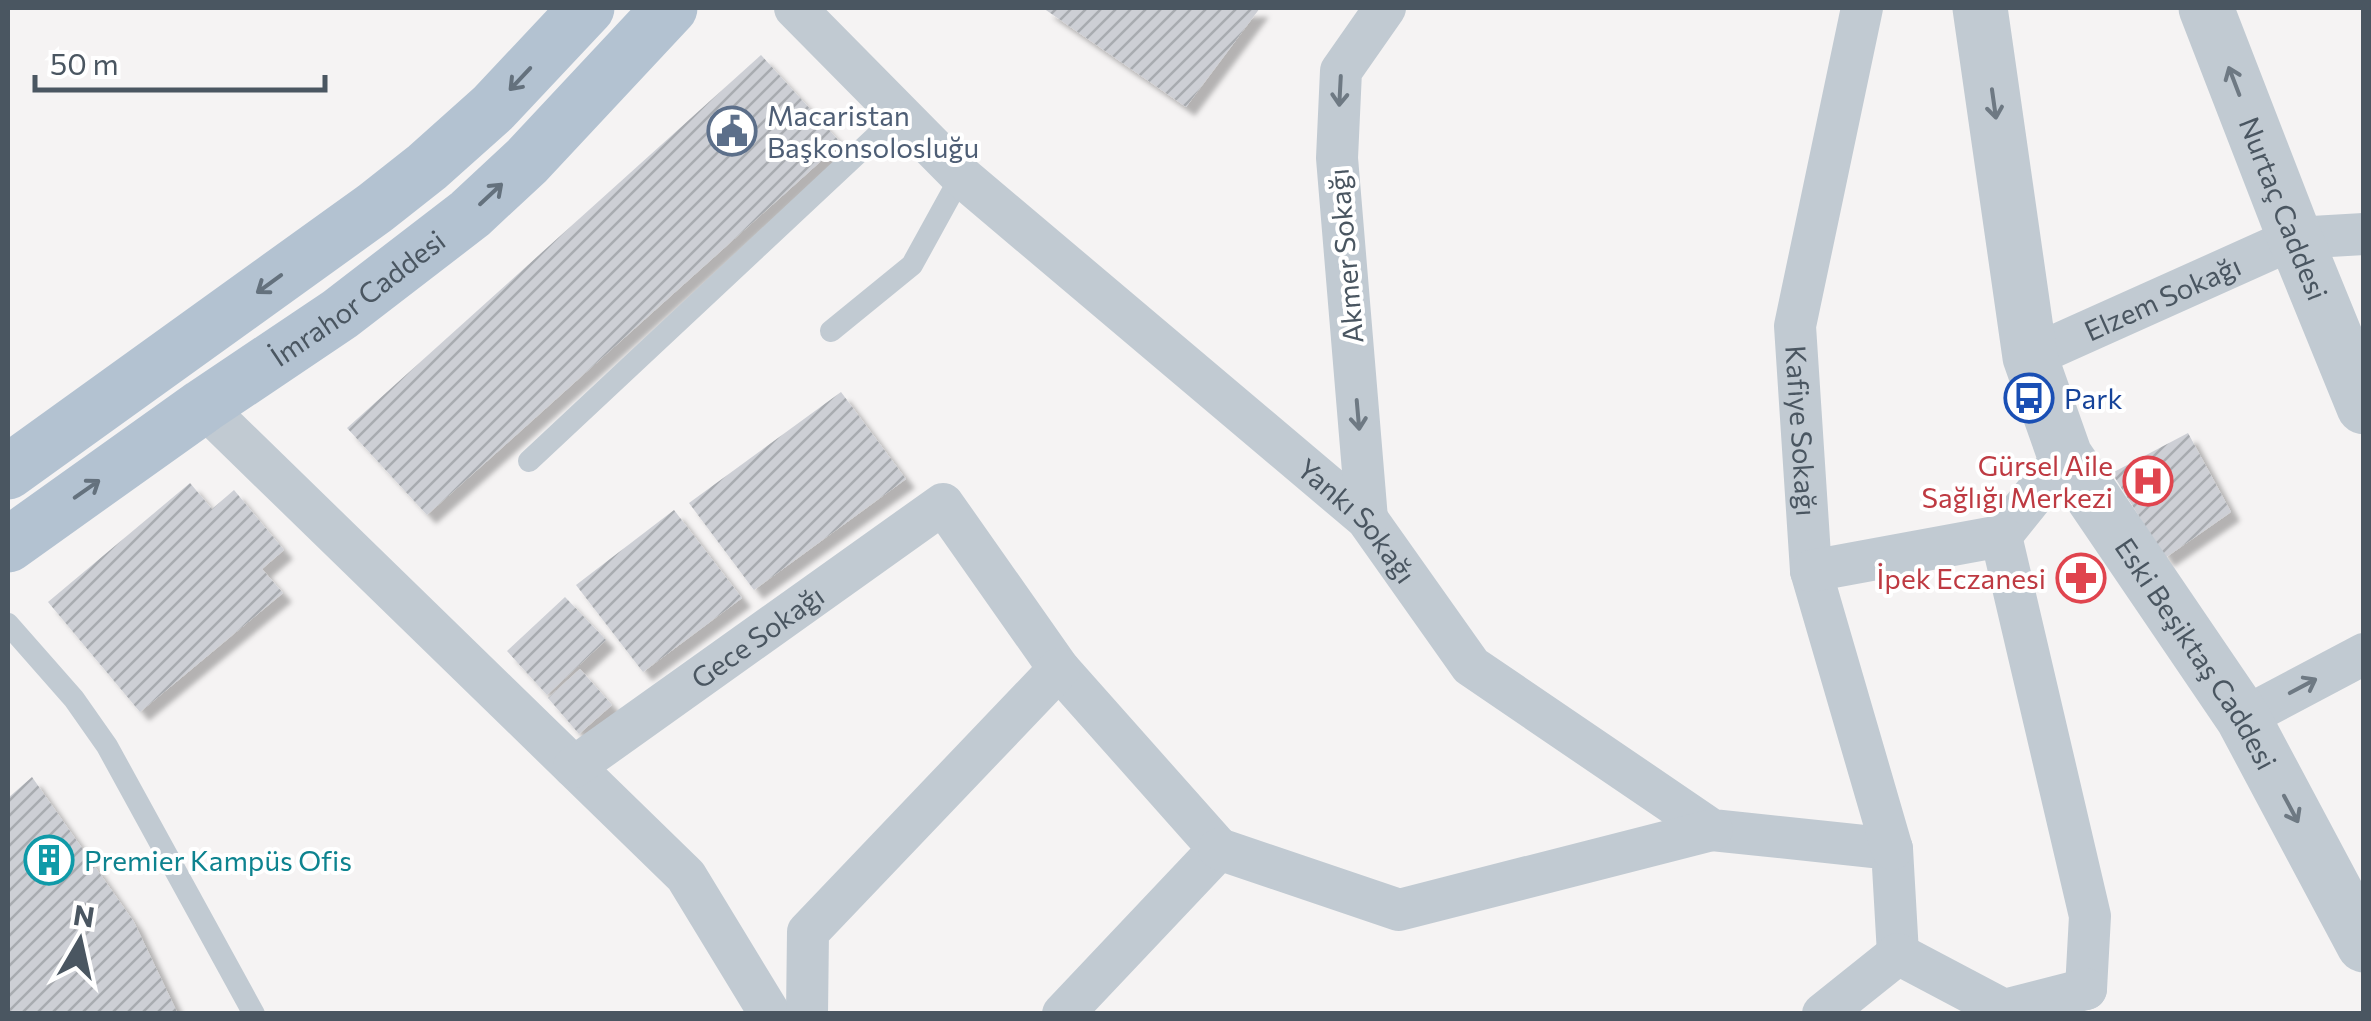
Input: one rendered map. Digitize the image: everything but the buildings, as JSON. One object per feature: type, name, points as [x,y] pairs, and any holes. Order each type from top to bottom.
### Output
[{"type":"main road","points":[[8,472],[427,167],[493,108],[587,8]]},
{"type":"main road","name":"İmrahor Caddesi","points":[[8,545],[340,314],[470,214],[528,160],[670,8]]},
{"type":"street","name":"Yankı Sokağı","points":[[795,8],[962,176],[1367,518],[1471,666],[1712,830],[1892,849]]},
{"type":"street","name":"Akmer Sokağı","points":[[1367,518],[1337,158],[1342,71],[1385,8]]},
{"type":"street","name":"Kafiye Sokağı","points":[[1862,8],[1795,326],[1811,571],[1892,849]]},
{"type":"street","name":"Eski Beşiktaş Caddesi","points":[[1980,8],[2030,357],[2065,456],[2243,718],[2364,945]]},
{"type":"street","name":"Nurtaç Caddesi","points":[[2206,8],[2364,407]]},
{"type":"street","points":[[2294,238],[2364,234]]},
{"type":"street","name":"Elzem Sokağı","points":[[2030,357],[2294,238]]},
{"type":"street","points":[[203,406],[686,876],[770,1014]]},
{"type":"street","points":[[1811,571],[2001,536],[2065,456]]},
{"type":"street","name":"Gece Sokağı","points":[[574,767],[942,504],[1059,669]]},
{"type":"street","points":[[1898,954],[1999,1012],[2094,1001],[2090,916],[2001,536]]},
{"type":"street","points":[[2243,718],[2364,654]]},
{"type":"street","points":[[807,1014],[808,932],[1059,669],[1219,849],[1398,910],[1712,830]]},
{"type":"street","points":[[1068,1011],[1219,849]]},
{"type":"street","points":[[1892,849],[1898,954]]},
{"type":"street","points":[[1822,1014],[1898,954]]},
{"type":"lane","points":[[529,461],[901,113]]},
{"type":"lane","points":[[831,331],[912,265],[962,176]]},
{"type":"lane","points":[[8,624],[74,700],[107,746],[254,1014]]},
{"type":"place","name":"Macaristan Başkonsolosluğu","points":[[732,131]]},
{"type":"place","name":"Park","points":[[2029,398]]},
{"type":"place","name":"Gürsel Aile Sağlığı Merkezi","points":[[2148,481]]},
{"type":"place","name":"İpek Eczanesi","points":[[2081,578]]},
{"type":"place","name":"Premier Kampüs Ofis","points":[[49,860]]}]
